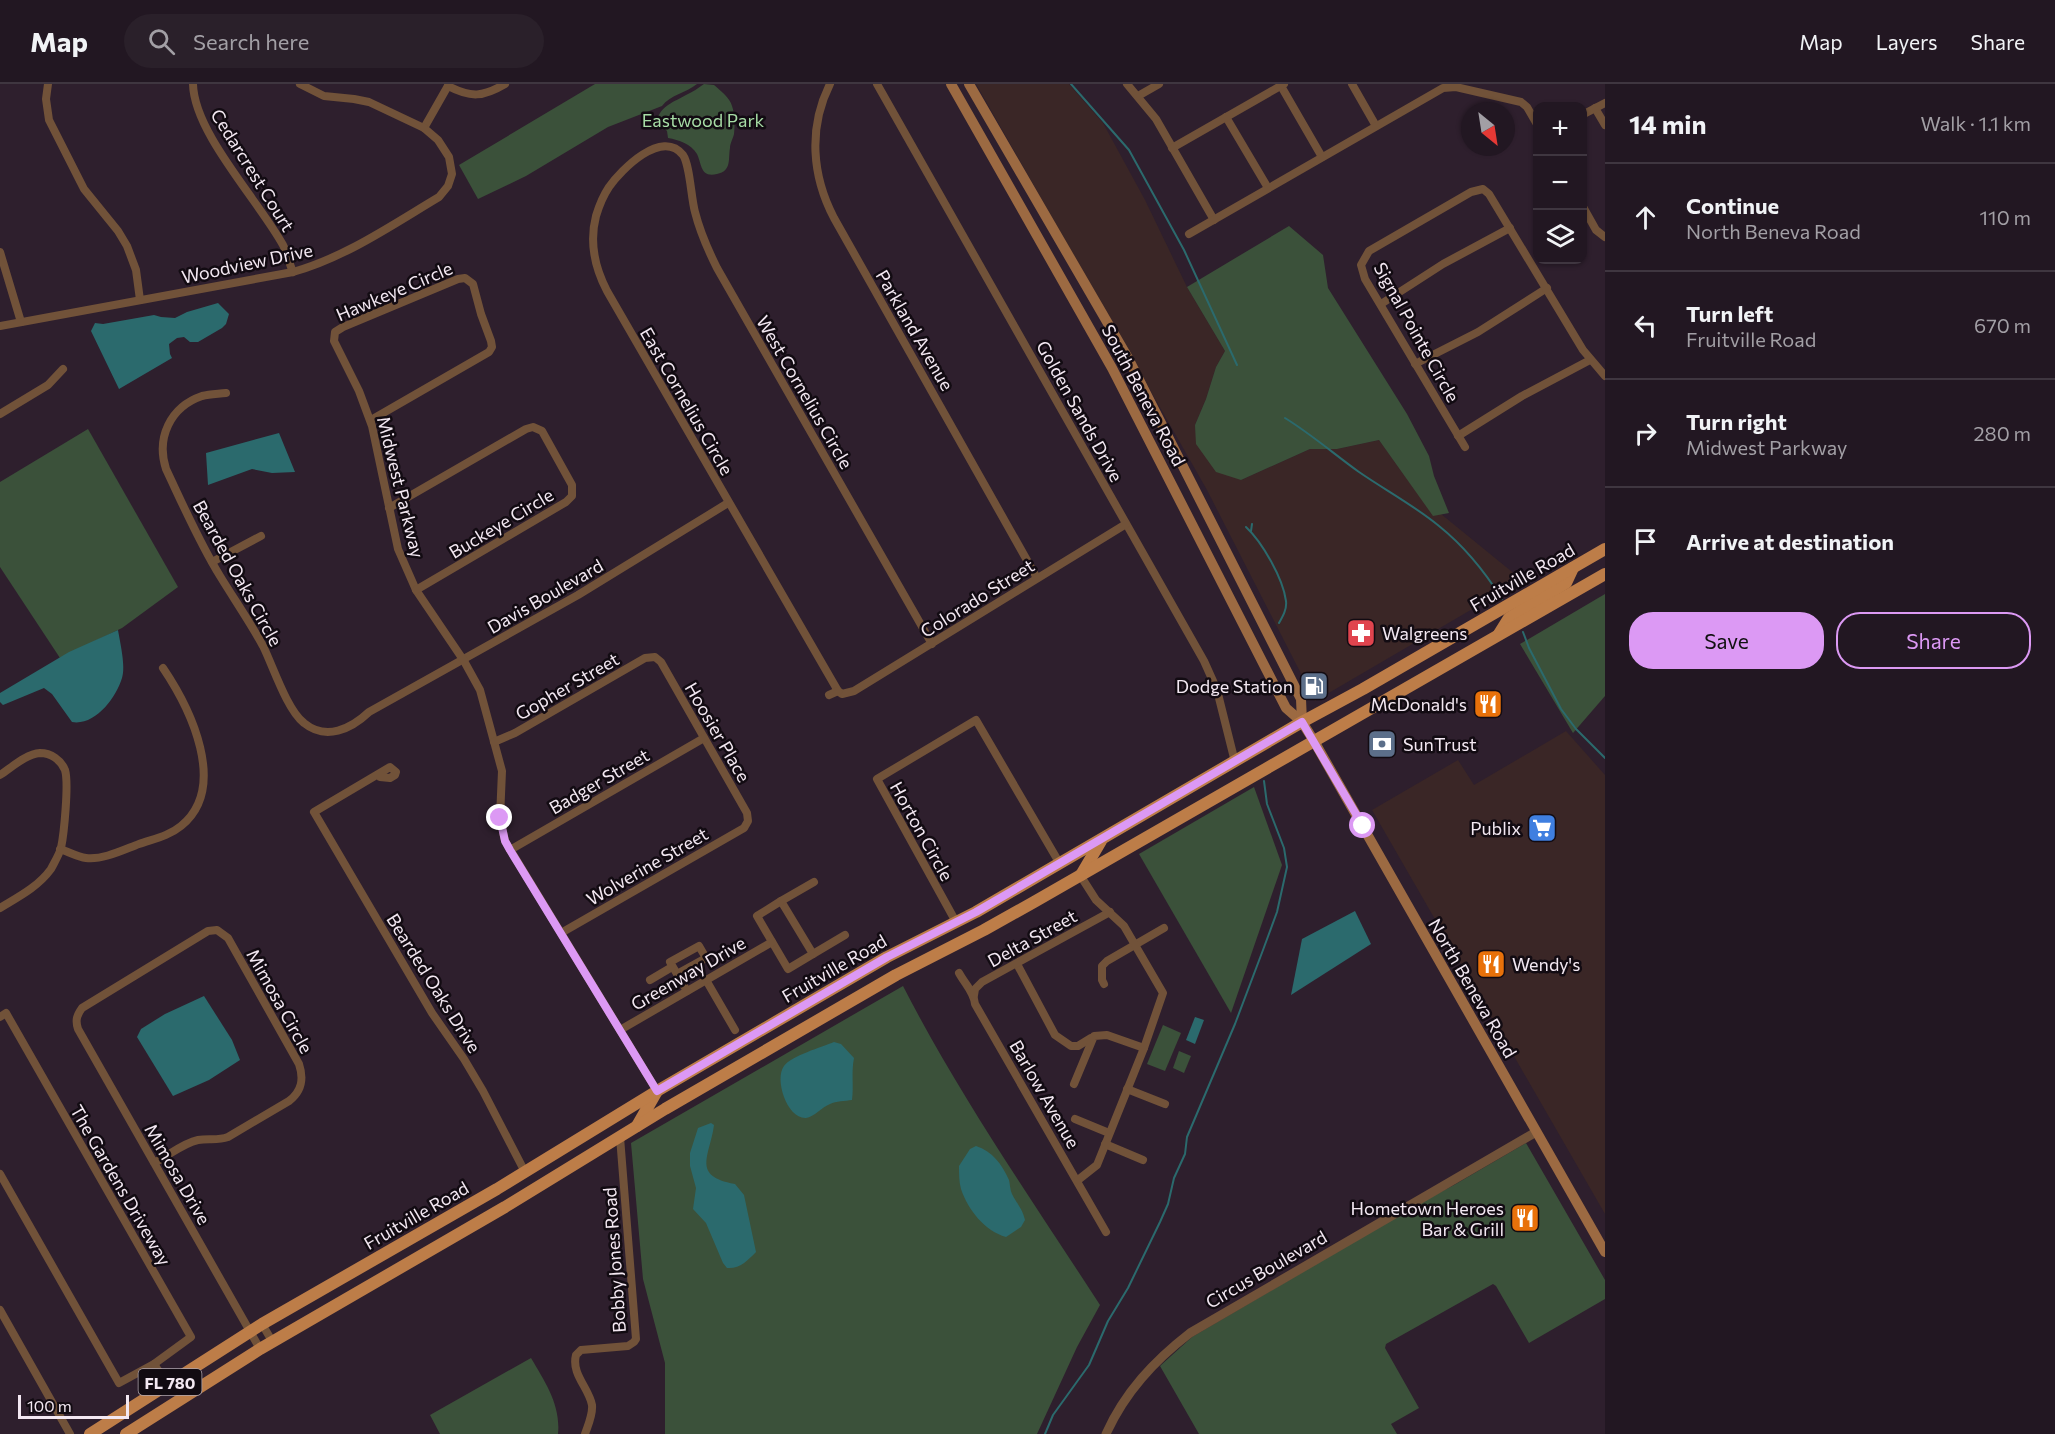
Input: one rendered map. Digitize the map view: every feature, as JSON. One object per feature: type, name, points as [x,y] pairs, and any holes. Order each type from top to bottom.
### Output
[{"type":"main road","name":"South Beneva Road","points":[[951,84],[1112,368],[1286,708],[1302,722],[1314,741]]},
{"type":"main road","name":"South Beneva Road","points":[[969,84],[1128,358],[1301,699],[1302,722]]},
{"type":"main road","name":"Fruitville Road","points":[[90,1434],[262,1324],[525,1172],[657,1091],[887,957],[956,922],[1101,840],[1605,549]]},
{"type":"main road","points":[[1499,634],[1509,618],[1566,583],[1574,568]]},
{"type":"main road","name":"Fruitville Road","points":[[126,1434],[272,1341],[505,1207],[896,975],[1034,902],[1605,574]]},
{"type":"main road","name":"North Beneva Road","points":[[1314,741],[1605,1252]]},
{"type":"main road","points":[[1080,875],[1101,840]]},
{"type":"main road","points":[[1034,902],[1059,864]]},
{"type":"main road","points":[[637,1127],[657,1091]]},
{"type":"street","points":[[48,84],[46,107],[52,127],[84,189],[118,231],[127,246],[136,270],[140,300]]},
{"type":"street","name":"Cedarcrest Court","points":[[193,84],[196,105],[203,120],[217,146],[283,246],[293,272]]},
{"type":"street","points":[[300,84],[324,96],[369,102],[424,128],[448,85],[468,95],[478,95],[491,92],[505,84]]},
{"type":"street","name":"Parkland Avenue","points":[[830,84],[820,109],[815,143],[816,160],[824,197],[834,219],[1037,578]]},
{"type":"street","name":"Golden Sands Drive","points":[[877,84],[1212,676],[1225,716],[1235,762]]},
{"type":"street","points":[[1127,84],[1152,114],[1214,220]]},
{"type":"street","points":[[1138,96],[1159,84]]},
{"type":"street","points":[[1352,84],[1376,126]]},
{"type":"street","points":[[1172,148],[1283,85],[1322,157]]},
{"type":"street","points":[[1189,234],[1435,91],[1452,87],[1521,102],[1533,117]]},
{"type":"street","points":[[1587,113],[1605,103]]},
{"type":"street","points":[[1595,108],[1605,125]]},
{"type":"street","points":[[1226,117],[1268,188]]},
{"type":"street","name":"Woodview Drive","points":[[0,326],[293,272],[342,254],[443,194],[451,181],[452,166],[442,144],[424,128]]},
{"type":"street","name":"East Cornelius Circle","points":[[675,149],[663,146],[652,149],[631,164],[610,186],[603,197],[596,217],[593,236],[595,259],[607,291],[728,503],[840,692]]},
{"type":"street","name":"West Cornelius Circle","points":[[675,149],[686,160],[695,215],[717,268],[932,644]]},
{"type":"street","name":"Signal Pointe Circle","points":[[1465,447],[1362,272],[1363,259],[1369,251],[1471,192],[1482,189],[1489,194],[1590,360],[1605,376]]},
{"type":"street","points":[[1585,210],[1596,230],[1605,237]]},
{"type":"street","points":[[1380,304],[1443,264],[1510,228]]},
{"type":"street","points":[[0,252],[21,322]]},
{"type":"street","name":"Hawkeye Circle","points":[[334,335],[343,327],[460,278],[468,279],[473,284],[491,341],[492,347],[489,352],[370,420]]},
{"type":"street","points":[[1415,364],[1478,333],[1547,288]]},
{"type":"street","name":"Midwest Parkway","points":[[334,335],[334,341],[355,382],[370,420],[398,549],[416,590],[464,661],[480,690],[502,771],[500,818],[505,841],[657,1091]]},
{"type":"street","points":[[1458,436],[1522,396],[1590,360]]},
{"type":"street","points":[[0,414],[48,385],[63,369]]},
{"type":"street","name":"Bearded Oaks Circle","points":[[226,393],[204,396],[179,410],[165,429],[162,454],[166,470],[212,562],[262,644],[293,710],[304,723],[322,731],[339,731],[355,724],[373,710]]},
{"type":"street","name":"Buckeye Circle","points":[[389,508],[533,427],[542,431],[572,485],[572,496],[566,501],[416,590]]},
{"type":"street","name":"Davis Boulevard","points":[[373,710],[464,661],[588,589],[728,503]]},
{"type":"street","name":"Colorado Street","points":[[840,692],[854,691],[1126,524]]},
{"type":"street","points":[[212,562],[261,537]]},
{"type":"street","name":"Hoosier Place","points":[[655,657],[661,662],[747,813],[747,824]]},
{"type":"street","name":"Gopher Street","points":[[494,742],[515,733],[645,658],[655,657]]},
{"type":"street","points":[[60,849],[88,858],[102,857],[167,834],[182,826],[195,808],[202,792],[203,776],[198,741],[183,698],[164,668]]},
{"type":"street","points":[[829,695],[840,692]]},
{"type":"street","name":"Horton Circle","points":[[956,922],[877,779],[976,720],[1059,864]]},
{"type":"street","name":"Badger Street","points":[[510,850],[704,738]]},
{"type":"street","points":[[0,775],[36,754],[48,754],[63,765],[67,778],[64,829],[60,849],[52,868],[37,885],[0,908]]},
{"type":"street","name":"Bearded Oaks Drive","points":[[379,774],[314,812],[432,1013],[469,1068],[525,1172]]},
{"type":"street","name":"Wolverine Street","points":[[561,933],[734,834],[747,824]]},
{"type":"street","points":[[1078,1180],[1097,1165],[1144,1048],[1163,993],[1124,926],[1096,900],[1080,875]]},
{"type":"street","points":[[814,882],[757,916],[788,969],[844,935]]},
{"type":"street","points":[[781,901],[813,954]]},
{"type":"street","name":"Delta Street","points":[[974,995],[975,989],[982,982],[1110,912]]},
{"type":"street","points":[[1104,984],[1102,966],[1164,928]]},
{"type":"street","name":"Mimosa Circle","points":[[79,1013],[82,1008],[208,931],[217,930],[228,938],[298,1064],[302,1083],[289,1101],[228,1137],[221,1140],[200,1139],[154,1163]]},
{"type":"street","name":"Greenway Drive","points":[[620,1030],[772,942]]},
{"type":"street","points":[[1017,964],[1055,1035],[1071,1046],[1078,1047],[1096,1035],[1107,1035],[1144,1048]]},
{"type":"street","points":[[650,980],[675,971],[687,991]]},
{"type":"street","name":"Barlow Avenue","points":[[959,973],[974,995],[975,1004],[1106,1232]]},
{"type":"street","points":[[706,980],[735,1030]]},
{"type":"street","name":"The Gardens Driveway","points":[[0,1017],[6,1013],[190,1338],[154,1364],[119,1383],[0,1174]]},
{"type":"street","name":"Mimosa Drive","points":[[79,1013],[76,1018],[78,1029],[260,1349]]},
{"type":"street","points":[[1074,1084],[1091,1038]]},
{"type":"street","points":[[1127,1089],[1165,1104]]},
{"type":"street","points":[[1075,1119],[1109,1133]]},
{"type":"street","name":"Circus Boulevard","points":[[1106,1434],[1116,1413],[1140,1378],[1168,1350],[1190,1333],[1408,1204],[1452,1182],[1536,1132]]},
{"type":"street","name":"Bobby Jones Road","points":[[585,1434],[592,1407],[574,1362],[576,1355],[582,1350],[628,1346],[636,1339],[620,1137]]},
{"type":"street","points":[[1105,1144],[1143,1160]]},
{"type":"street","points":[[0,1310],[70,1434]]},
{"type":"street","points":[[262,1324],[272,1341]]},
{"type":"street","points":[[154,1364],[167,1384]]},
{"type":"shaded area","points":[[976,84],[1069,84],[1103,123],[1145,200],[1187,287],[1225,351],[1216,367],[1195,425],[1241,480],[1310,449],[1337,449],[1379,440],[1433,515],[1441,514],[1522,580],[1315,701],[1207,490]]},
{"type":"shaded area","points":[[218,303],[229,314],[222,328],[198,342],[190,342],[184,337],[177,338],[169,344],[172,358],[119,389],[91,331],[95,323],[103,324],[154,315],[175,318]]},
{"type":"shaded area","points":[[279,433],[295,472],[272,473],[252,469],[208,485],[206,453]]},
{"type":"shaded area","points":[[118,630],[123,661],[122,678],[110,702],[89,720],[72,722],[52,694],[44,688],[3,705],[0,702],[0,693],[69,652]]},
{"type":"shaded area","points":[[1566,731],[1605,775],[1605,1214],[1372,810],[1458,760],[1474,785]]},
{"type":"shaded area","points":[[1355,911],[1371,944],[1291,995],[1302,939]]},
{"type":"shaded area","points":[[204,996],[232,1040],[240,1060],[209,1080],[173,1096],[137,1037],[141,1029],[165,1014]]},
{"type":"shaded area","points":[[1195,1017],[1204,1020],[1195,1044],[1186,1040]]},
{"type":"shaded area","points":[[834,1042],[841,1044],[854,1058],[852,1100],[832,1103],[809,1117],[799,1117],[784,1097],[781,1072],[788,1062],[800,1055]]},
{"type":"shaded area","points":[[711,1123],[714,1125],[707,1155],[708,1170],[713,1176],[735,1184],[744,1195],[756,1252],[743,1264],[732,1268],[727,1268],[723,1263],[706,1223],[693,1209],[696,1188],[690,1166],[690,1153],[698,1128]]},
{"type":"shaded area","points":[[976,1146],[987,1151],[1000,1164],[1024,1216],[1025,1220],[1021,1227],[1006,1237],[991,1230],[978,1219],[961,1189],[959,1166],[970,1149]]},
{"type":"green space","points":[[595,84],[697,84],[669,99],[662,106],[608,127],[526,176],[478,199],[459,165]]},
{"type":"green space","name":"Eastwood Park","points":[[704,84],[714,85],[725,95],[731,103],[735,124],[727,167],[722,172],[711,175],[705,172],[697,154],[688,145],[668,138],[667,131],[657,121],[661,112],[668,105]]},
{"type":"green space","points":[[1289,226],[1323,255],[1328,288],[1407,414],[1429,456],[1434,476],[1449,513],[1433,516],[1379,440],[1337,449],[1310,449],[1241,480],[1216,472],[1196,444],[1195,425],[1216,367],[1225,351],[1187,287]]},
{"type":"green space","points":[[88,429],[178,587],[122,628],[60,658],[0,567],[0,482]]},
{"type":"green space","points":[[1605,594],[1605,696],[1573,733],[1520,644]]},
{"type":"green space","points":[[1254,787],[1282,865],[1231,1013],[1139,854]]},
{"type":"green space","points":[[903,986],[972,1108],[1100,1305],[1077,1347],[1037,1434],[665,1434],[665,1363],[643,1279],[631,1143]]},
{"type":"green space","points":[[1163,1025],[1181,1033],[1165,1071],[1147,1064]]},
{"type":"green space","points":[[1179,1051],[1191,1056],[1184,1073],[1173,1068]]},
{"type":"green space","points":[[1526,1143],[1605,1280],[1605,1299],[1529,1343],[1493,1284],[1386,1344],[1385,1348],[1419,1408],[1391,1424],[1397,1434],[1199,1434],[1160,1366],[1192,1337]]},
{"type":"green space","points":[[531,1358],[554,1404],[558,1434],[440,1434],[430,1415]]},
{"type":"waterway","points":[[1071,84],[1129,150],[1184,250],[1237,365]]},
{"type":"waterway","points":[[1285,418],[1439,526],[1474,560],[1502,599]]},
{"type":"waterway","points":[[1251,531],[1252,524]]},
{"type":"waterway","points":[[1246,527],[1265,551],[1281,582],[1286,604],[1279,623]]},
{"type":"waterway","points":[[1523,632],[1561,709],[1576,729],[1605,758]]},
{"type":"waterway","points":[[1045,1434],[1053,1415],[1089,1365],[1108,1321],[1128,1288],[1160,1222],[1168,1204],[1174,1178],[1185,1154],[1187,1137],[1235,1024],[1277,912],[1287,867],[1284,848],[1267,804],[1264,781]]},
{"type":"place","name":"Walgreens","points":[[1361,633]]},
{"type":"place","name":"Dodge Station","points":[[1314,686]]},
{"type":"place","name":"McDonald's","points":[[1488,704]]},
{"type":"place","name":"SunTrust","points":[[1382,744]]},
{"type":"place","name":"Publix","points":[[1542,828]]},
{"type":"place","name":"Wendy's","points":[[1491,964]]},
{"type":"place","name":"Hometown Heroes Bar & Grill","points":[[1525,1218]]},
{"type":"route","points":[[500,818],[505,841],[510,850],[657,1091],[887,957],[976,912],[1302,722],[1363,826]]}]
